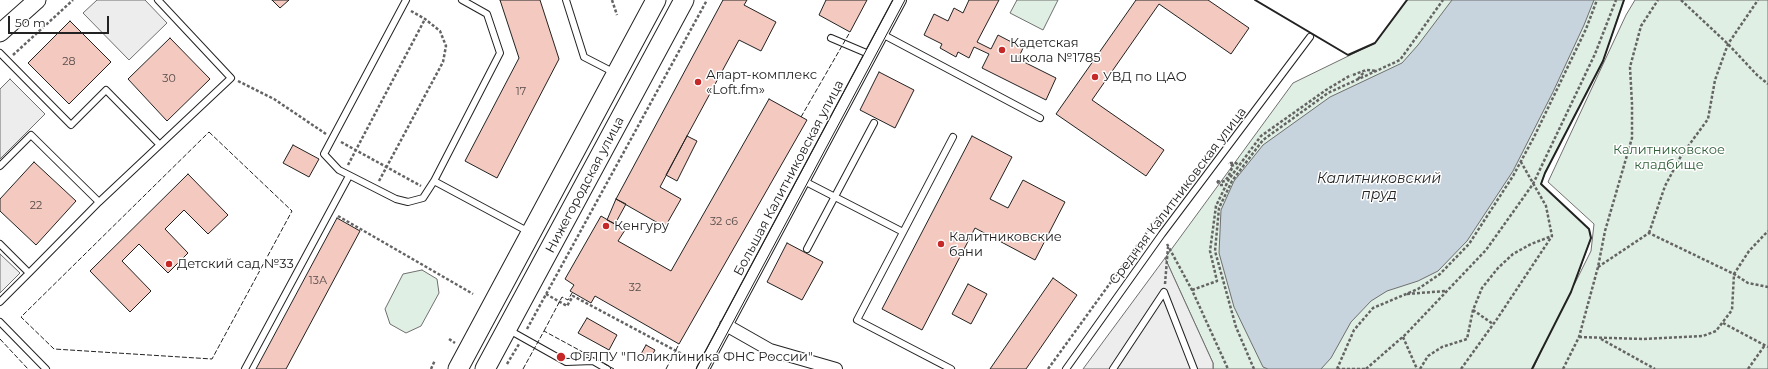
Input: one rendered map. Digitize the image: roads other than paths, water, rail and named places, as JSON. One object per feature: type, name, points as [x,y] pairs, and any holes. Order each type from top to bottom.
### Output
[{"type":"main road","name":"Нижегородская улица","points":[[458,369],[656,0]]},
{"type":"main road","name":"Нижегородская улица","points":[[485,369],[515,333],[684,0]]},
{"type":"street","points":[[0,33],[37,0]]},
{"type":"street","name":"Большая Калитниковская улица","points":[[699,365],[726,325],[900,0]]},
{"type":"street","points":[[726,325],[770,350],[836,369]]},
{"type":"lane","points":[[0,302],[99,202],[230,78],[158,0]]},
{"type":"lane","points":[[406,0],[324,154],[339,170],[396,199],[408,202],[423,198],[434,181],[500,53],[487,14],[462,0]]},
{"type":"lane","points":[[566,0],[584,57],[616,74]]},
{"type":"lane","points":[[882,34],[1040,118]]},
{"type":"lane","name":"Средняя Калитниковская улица","points":[[1066,369],[1162,234],[1310,37]]},
{"type":"lane","points":[[831,38],[871,55]]},
{"type":"lane","points":[[0,53],[71,125],[106,90],[159,144]]},
{"type":"lane","points":[[807,249],[874,122]]},
{"type":"lane","points":[[0,166],[31,135],[99,202]]},
{"type":"lane","points":[[951,369],[857,320],[953,136]]},
{"type":"lane","points":[[245,369],[330,212],[346,174]]},
{"type":"lane","points":[[434,181],[531,233]]},
{"type":"lane","points":[[804,181],[903,232]]},
{"type":"lane","points":[[0,244],[29,273]]},
{"type":"lane","points":[[1113,369],[1164,292],[1194,369]]},
{"type":"lane","points":[[0,322],[46,369]]},
{"type":"lane","points":[[515,333],[566,362],[593,361],[607,369]]},
{"type":"water","name":"Калитниковский пруд","points":[[1452,0],[1594,0],[1553,92],[1513,171],[1467,241],[1438,271],[1418,281],[1387,291],[1371,301],[1351,322],[1331,358],[1321,369],[1268,369],[1263,367],[1234,307],[1219,253],[1221,210],[1234,181],[1263,145],[1330,97],[1402,63],[1418,45]]},
{"type":"tram line","points":[[696,369],[893,0]]},
{"type":"tram line","points":[[708,369],[905,0]]},
{"type":"place","name":"Кадетская школа №1785","points":[[1002,50]]},
{"type":"place","name":"УВД по ЦАО","points":[[1095,77]]},
{"type":"place","name":"Апарт-комплекс «Loft.fm»","points":[[698,82]]},
{"type":"place","name":"Кенгуру","points":[[606,226]]},
{"type":"place","name":"Калитниковские бани","points":[[941,244]]},
{"type":"place","name":"Детский сад №33","points":[[169,264]]},
{"type":"place","name":"ФГЛПУ \"Поликлиника ФНС России\"","points":[[561,357]]},
{"type":"park label","name":"Калитниковское кладбище","points":[[1669,158]]}]
